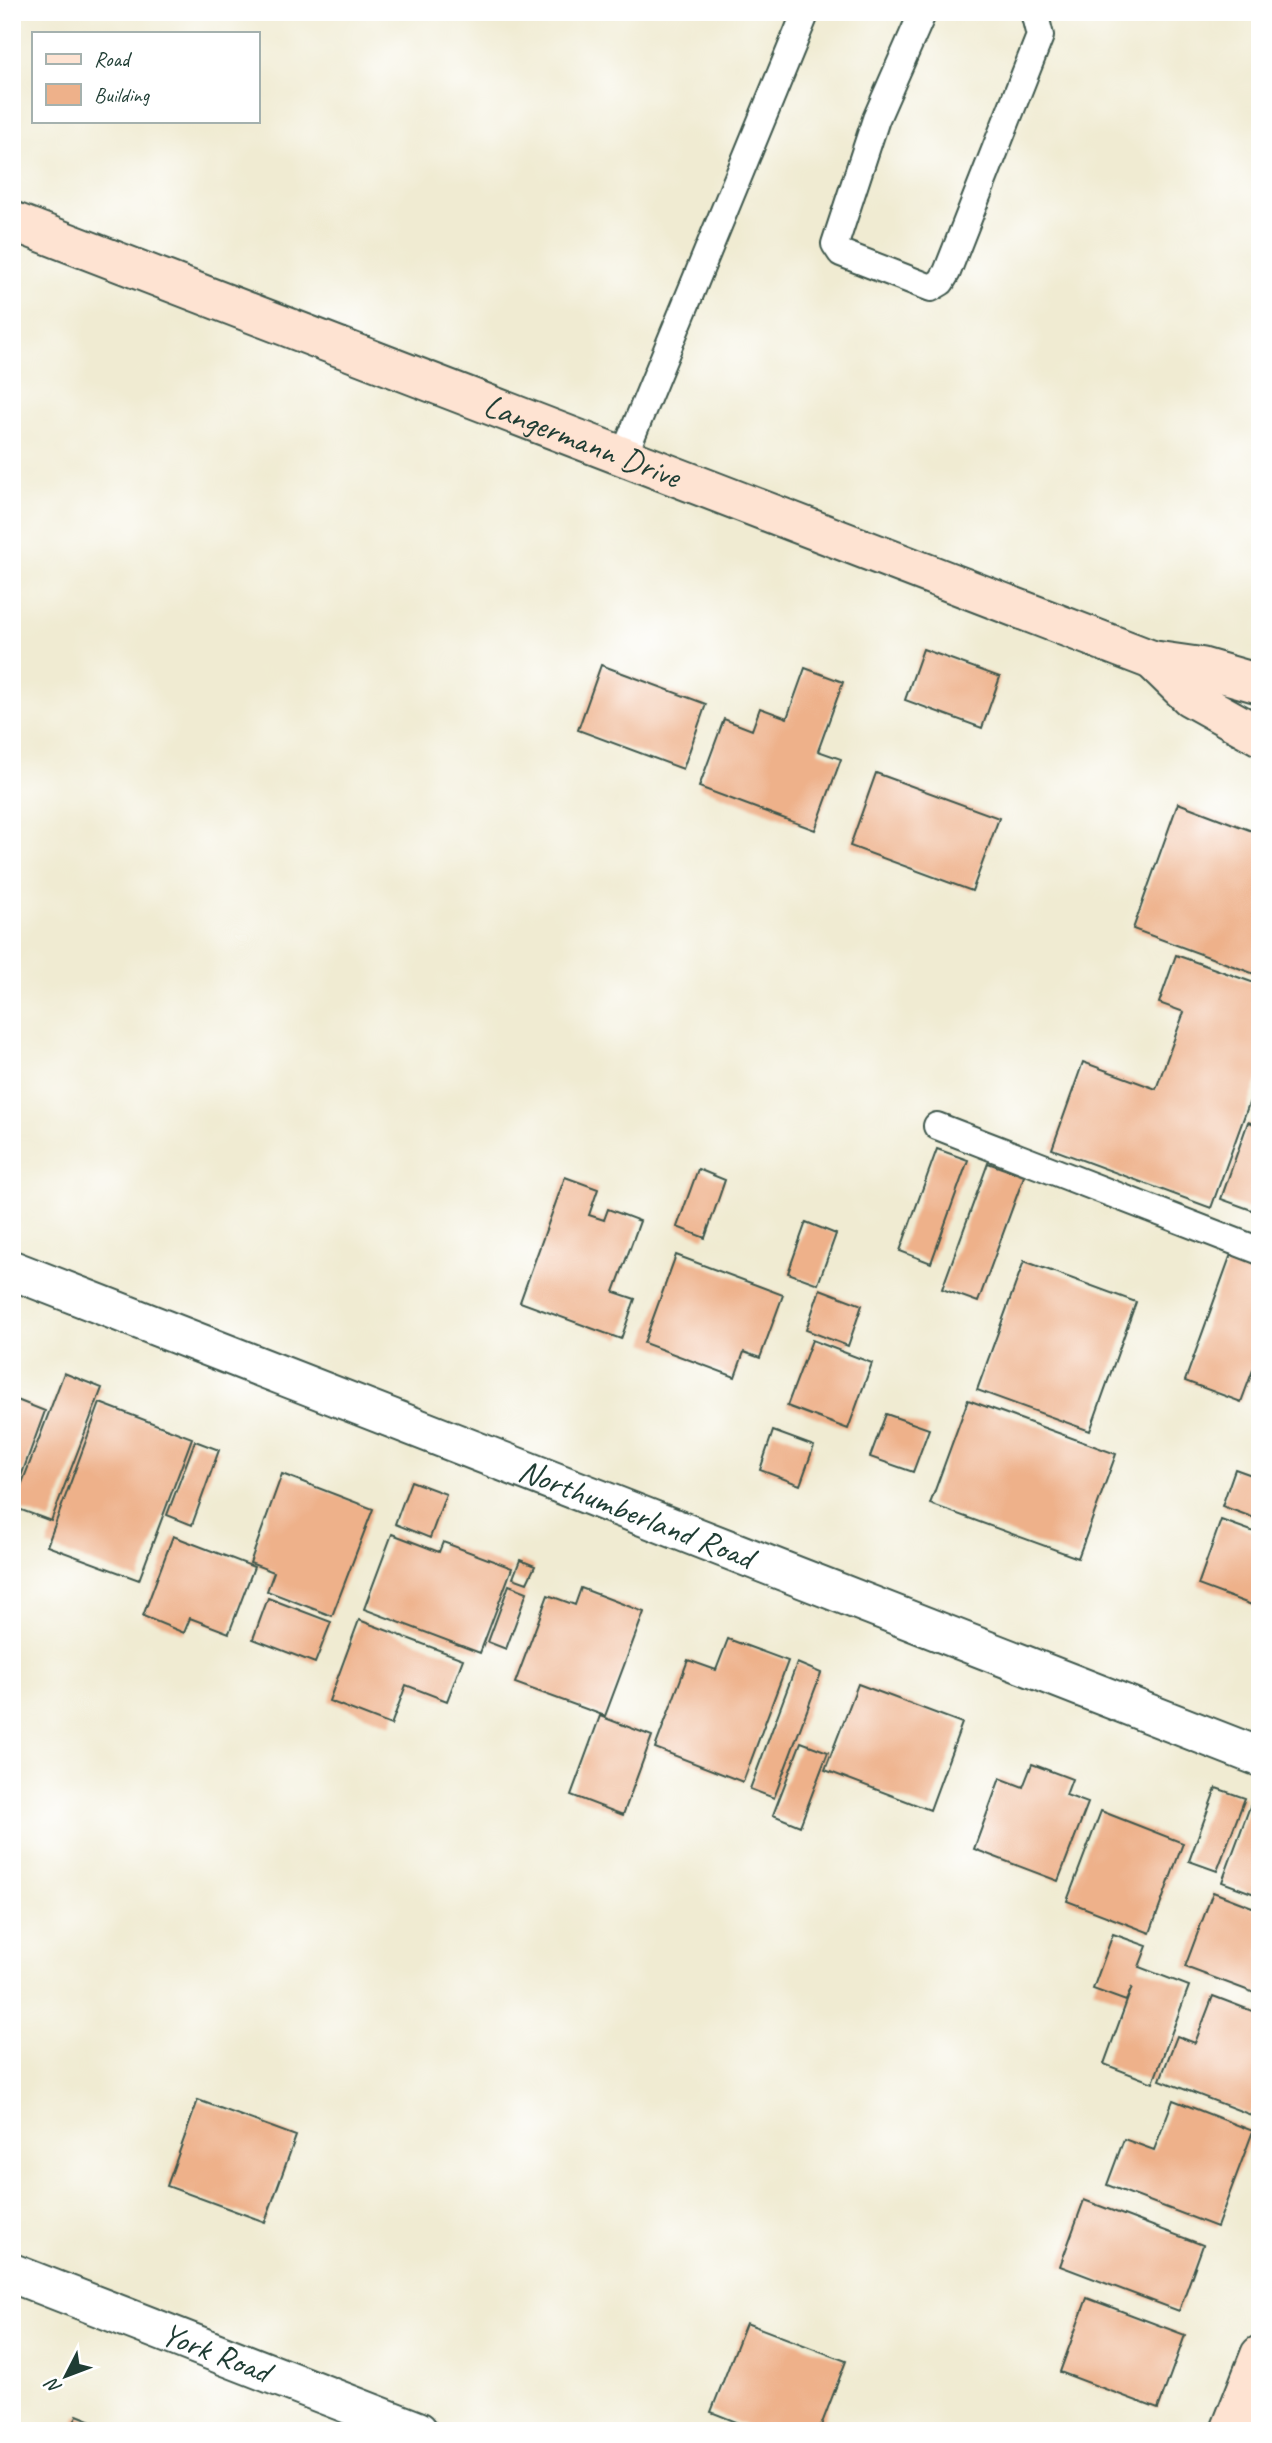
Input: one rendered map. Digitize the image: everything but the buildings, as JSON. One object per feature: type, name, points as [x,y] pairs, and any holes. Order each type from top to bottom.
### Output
[{"type":"main road","name":"Langermann Drive","points":[[12,221],[1152,660],[1202,667],[1260,684]]},
{"type":"main road","name":"Langermann Drive","points":[[1152,660],[1190,697],[1260,736]]},
{"type":"main road","points":[[1230,2431],[1260,2355]]},
{"type":"street","name":"Northumberland Road","points":[[12,1270],[1260,1757]]},
{"type":"street","name":"York Road","points":[[12,2273],[418,2431]]},
{"type":"lane","points":[[623,457],[806,12]]},
{"type":"lane","points":[[923,12],[876,119],[835,244],[841,253],[931,288],[941,282],[947,272],[1040,36],[1034,12]]},
{"type":"lane","points":[[937,1126],[1260,1251]]}]
